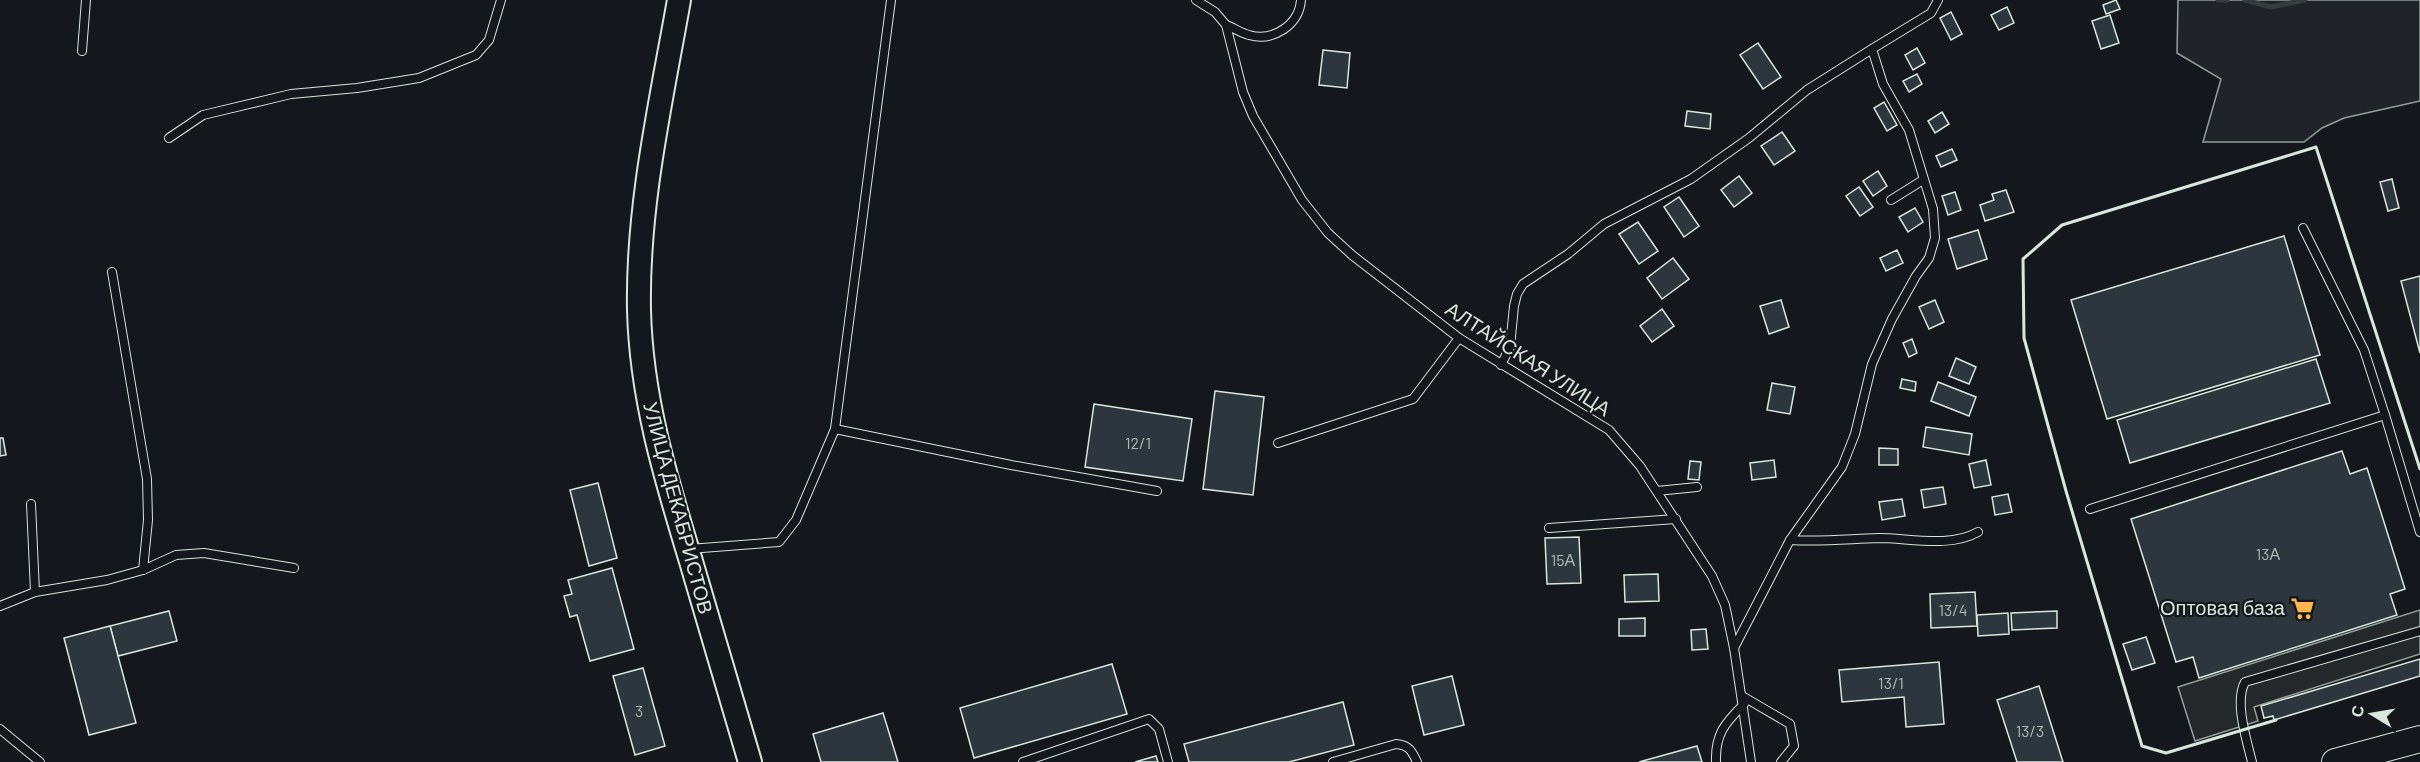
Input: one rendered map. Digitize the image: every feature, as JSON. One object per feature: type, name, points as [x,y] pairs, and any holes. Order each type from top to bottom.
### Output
[{"type":"main road","name":"УЛИЦА ДЕКАБРИСТОВ","points":[[679,0],[649,175],[640,266],[639,311],[646,391],[655,438],[750,762]]},
{"type":"main road","points":[[2335,762],[2420,740]]},
{"type":"lane","points":[[82,51],[86,0]]},
{"type":"lane","points":[[169,138],[203,115],[291,94],[357,88],[419,78],[476,55],[489,40],[501,0]]},
{"type":"lane","points":[[687,549],[779,542],[796,520],[835,429],[891,0]]},
{"type":"lane","points":[[1196,0],[1205,2],[1227,25],[1250,36],[1273,36],[1290,24],[1300,10],[1301,0]]},
{"type":"lane","points":[[1501,365],[1510,347],[1516,300],[1523,284],[1568,254],[1604,224],[1691,179],[1749,138],[1807,90],[1931,13],[1938,0]]},
{"type":"lane","name":"АЛТАЙСКАЯ УЛИЦА","points":[[1227,25],[1243,92],[1253,116],[1302,200],[1328,233],[1352,255],[1459,338],[1609,430],[1640,466],[1712,576],[1725,605],[1743,700],[1751,762]]},
{"type":"lane","points":[[1734,648],[1790,540],[1842,467],[1855,434],[1872,364],[1892,319],[1929,258],[1935,238],[1933,209],[1909,130],[1883,84],[1872,49]]},
{"type":"lane","points":[[1891,201],[1923,180]]},
{"type":"lane","points":[[2303,228],[2364,350],[2420,531]]},
{"type":"lane","points":[[112,272],[147,479],[148,520],[143,570]]},
{"type":"lane","points":[[1278,444],[1413,399],[1459,338]]},
{"type":"lane","points":[[2090,509],[2385,415]]},
{"type":"lane","points":[[835,429],[1011,465],[1157,491]]},
{"type":"lane","points":[[1657,491],[1697,487]]},
{"type":"lane","points":[[31,504],[34,592]]},
{"type":"lane","points":[[1549,528],[1676,519]]},
{"type":"lane","points":[[1790,540],[1819,542],[1875,538],[1943,540],[1968,538],[1978,532]]},
{"type":"lane","points":[[0,606],[34,592],[107,580],[143,570],[176,555],[204,553],[294,568]]},
{"type":"lane","points":[[2252,762],[2244,730],[2240,691],[2245,682],[2420,631]]},
{"type":"lane","points":[[1716,762],[1716,750],[1723,726],[1743,700],[1790,724],[1794,746],[1780,762]]},
{"type":"lane","points":[[1023,762],[1149,719],[1159,729],[1168,762]]},
{"type":"lane","points":[[0,729],[40,762]]},
{"type":"lane","points":[[1333,762],[1396,744],[1403,744],[1411,749],[1417,762]]},
{"type":"shaded area","points":[[2178,0],[2420,0],[2420,101],[2344,118],[2322,128],[2304,142],[2203,142],[2221,79],[2177,53]]},
{"type":"shaded area","points":[[2420,610],[2420,654],[2254,707],[2258,721],[2195,741],[2178,687]]},
{"type":"building","points":[[2116,0],[2120,9],[2106,14],[2103,5]]},
{"type":"building","points":[[2007,7],[2014,23],[1999,30],[1991,15]]},
{"type":"building","points":[[1951,12],[1962,34],[1951,40],[1940,18]]},
{"type":"building","points":[[2110,15],[2119,43],[2101,49],[2092,21]]},
{"type":"building","points":[[1758,43],[1781,77],[1763,89],[1740,55]]},
{"type":"building","points":[[1917,48],[1925,63],[1913,70],[1905,55]]},
{"type":"building","points":[[1323,50],[1350,53],[1347,88],[1319,85]]},
{"type":"building","points":[[1917,74],[1922,84],[1909,92],[1903,81]]},
{"type":"building","points":[[1884,102],[1897,125],[1887,131],[1874,108]]},
{"type":"building","points":[[1687,111],[1711,114],[1710,129],[1685,126]]},
{"type":"building","points":[[1942,112],[1949,124],[1935,133],[1928,121]]},
{"type":"building","points":[[1782,132],[1795,151],[1774,165],[1761,146]]},
{"type":"building","points":[[1952,149],[1957,160],[1941,167],[1936,156]]},
{"type":"building","points":[[1878,171],[1887,186],[1873,196],[1863,181]]},
{"type":"building","points":[[1739,176],[1752,193],[1734,207],[1721,190]]},
{"type":"building","points":[[2392,179],[2399,208],[2388,211],[2380,182]]},
{"type":"building","points":[[1859,187],[1873,207],[1860,216],[1846,196]]},
{"type":"building","points":[[2006,190],[2014,212],[1985,221],[1980,205],[1994,200],[1992,194]]},
{"type":"building","points":[[1955,192],[1961,210],[1948,215],[1942,196]]},
{"type":"building","points":[[1679,197],[1699,226],[1684,237],[1664,207]]},
{"type":"building","points":[[1915,208],[1923,222],[1908,232],[1899,217]]},
{"type":"building","points":[[1638,222],[1658,251],[1639,264],[1619,234]]},
{"type":"building","points":[[1978,230],[1987,259],[1957,269],[1948,239]]},
{"type":"building","points":[[2284,236],[2320,355],[2107,419],[2071,300]]},
{"type":"building","points":[[1897,250],[1903,263],[1886,271],[1880,258]]},
{"type":"building","points":[[1673,258],[1689,279],[1662,299],[1647,278]]},
{"type":"building","points":[[2420,276],[2420,353],[2401,281]]},
{"type":"building","points":[[1781,300],[1789,327],[1769,334],[1760,306]]},
{"type":"building","points":[[1935,300],[1944,322],[1929,329],[1919,307]]},
{"type":"building","points":[[1662,309],[1674,326],[1652,342],[1640,326]]},
{"type":"building","points":[[1912,339],[1917,353],[1909,357],[1903,343]]},
{"type":"building","points":[[1956,358],[1976,367],[1969,384],[1949,376]]},
{"type":"building","points":[[2316,359],[2330,403],[2130,463],[2117,420]]},
{"type":"building","points":[[1902,379],[1916,382],[1915,391],[1900,388]]},
{"type":"building","points":[[1938,382],[1976,397],[1969,416],[1931,401]]},
{"type":"building","points":[[1772,383],[1795,387],[1790,414],[1767,410]]},
{"type":"building","points":[[1215,391],[1264,397],[1253,495],[1203,489]]},
{"type":"building","points":[[1094,404],[1192,419],[1183,481],[1085,467]]},
{"type":"building","points":[[1926,427],[1972,434],[1969,455],[1923,447]]},
{"type":"building","points":[[0,438],[3,438],[6,455],[0,456]]},
{"type":"building","points":[[1879,448],[1898,449],[1898,465],[1879,465]]},
{"type":"building","points":[[2342,451],[2350,474],[2367,468],[2405,589],[2390,594],[2397,615],[2199,678],[2193,657],[2176,662],[2131,519]]},
{"type":"building","points":[[1774,460],[1776,477],[1752,480],[1750,463]]},
{"type":"building","points":[[1986,460],[1991,485],[1974,488],[1969,464]]},
{"type":"building","points":[[1690,461],[1701,462],[1699,480],[1688,479]]},
{"type":"building","points":[[598,483],[617,558],[589,566],[570,490]]},
{"type":"building","points":[[1943,487],[1946,504],[1924,508],[1921,490]]},
{"type":"building","points":[[2008,494],[2012,512],[1995,515],[1992,497]]},
{"type":"building","points":[[1902,499],[1905,516],[1882,520],[1879,502]]},
{"type":"building","points":[[1579,537],[1581,583],[1547,584],[1545,538]]},
{"type":"building","points":[[612,568],[634,649],[590,661],[577,615],[570,617],[564,596],[572,594],[568,580]]},
{"type":"building","points":[[1658,574],[1659,601],[1625,602],[1624,575]]},
{"type":"building","points":[[1975,592],[1977,626],[1931,628],[1930,594]]},
{"type":"building","points":[[169,611],[177,641],[118,656],[110,626]]},
{"type":"building","points":[[2057,611],[2057,628],[2012,630],[2011,613]]},
{"type":"building","points":[[2008,613],[2009,634],[1978,636],[1977,615]]},
{"type":"building","points":[[1645,618],[1645,636],[1619,636],[1619,619]]},
{"type":"building","points":[[110,626],[136,723],[89,735],[64,638]]},
{"type":"building","points":[[1706,629],[1708,649],[1692,650],[1691,630]]},
{"type":"building","points":[[2146,637],[2155,663],[2132,670],[2123,644]]},
{"type":"building","points":[[2420,659],[2420,676],[2274,720],[2273,716],[2264,718],[2261,706]]},
{"type":"building","points":[[1939,662],[1944,724],[1906,727],[1904,697],[1842,702],[1839,670]]},
{"type":"building","points":[[1112,664],[1127,714],[974,758],[960,708]]},
{"type":"building","points":[[643,668],[665,746],[635,755],[613,676]]},
{"type":"building","points":[[1452,676],[1464,725],[1424,735],[1412,686]]},
{"type":"building","points":[[2039,686],[2063,762],[2017,762],[1997,700]]},
{"type":"building","points":[[1343,702],[1354,745],[1289,762],[1189,762],[1184,744]]},
{"type":"building","points":[[883,713],[898,762],[821,762],[813,734]]},
{"type":"building","points":[[1697,746],[1702,762],[1639,762]]},
{"type":"building","points":[[1156,756],[1158,762],[1135,762]]},
{"type":"waterway","points":[[2218,0],[2227,0]]},
{"type":"waterway","points":[[2245,0],[2271,7],[2305,0]]},
{"type":"wall","points":[[2276,720],[2166,753],[2142,746],[2066,491],[2024,338],[2023,259],[2062,225],[2316,147],[2420,469]]},
{"type":"place","name":"Оптовая база","points":[[2303,608]]}]
